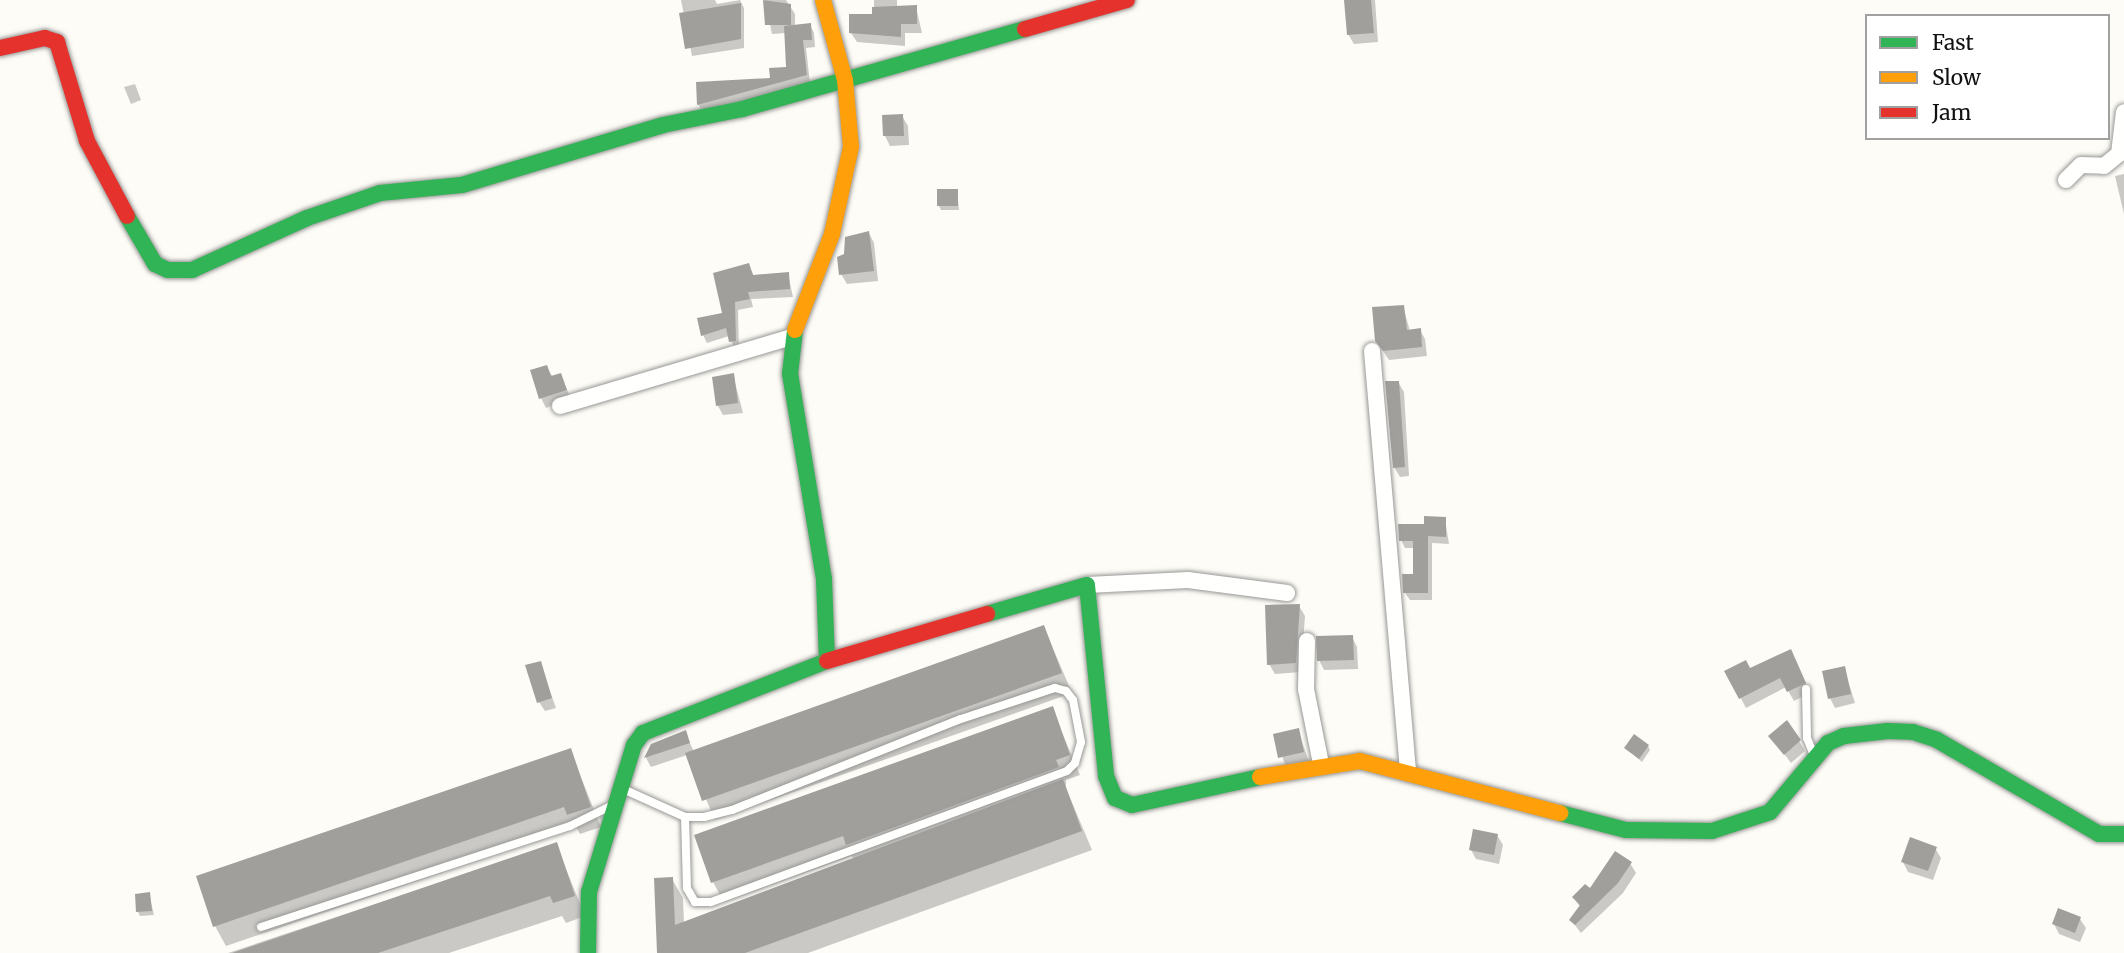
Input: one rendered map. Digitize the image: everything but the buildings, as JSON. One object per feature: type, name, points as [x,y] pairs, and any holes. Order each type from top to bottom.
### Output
[{"type":"street","points":[[827,661],[824,579],[790,374],[792,337],[832,234],[851,147],[845,80],[823,0],[829,0]]},
{"type":"street","points":[[0,48],[46,38],[57,42],[87,141],[139,238],[155,264],[169,270],[192,270],[307,218],[380,194],[462,185],[695,116],[742,109],[1127,0]]},
{"type":"street","points":[[2066,180],[2081,166],[2104,166],[2119,154],[2124,112]]},
{"type":"street","points":[[560,406],[792,337]]},
{"type":"street","points":[[1372,351],[1408,770]]},
{"type":"street","points":[[588,953],[589,892],[621,795],[634,745],[643,733],[827,661],[1087,585],[1188,580],[1287,593]]},
{"type":"street","points":[[1087,585],[1106,776],[1115,798],[1139,806],[1321,764],[1360,761],[1408,770],[1626,830],[1669,834],[1712,831],[1770,812],[1828,743],[1844,736],[1913,732],[1937,740],[2099,834],[2124,834]]},
{"type":"street","points":[[1307,641],[1306,689],[1321,764]]},
{"type":"lane","points":[[261,928],[570,826],[621,795],[685,817],[732,810],[961,719],[1055,688],[1066,691],[1073,700],[1081,742],[1075,762],[1067,771],[709,902],[695,902],[687,888],[685,817]]},
{"type":"lane","points":[[1806,689],[1807,738],[1815,758]]},
{"type":"traffic: fast","points":[[127,216],[155,264],[168,270],[192,270],[307,218],[380,193],[462,185],[663,125],[742,109],[1025,29]]},
{"type":"traffic: fast","points":[[588,953],[589,892],[634,745],[643,733],[827,661],[824,579],[790,374],[795,330]]},
{"type":"traffic: fast","points":[[987,614],[1087,585],[1106,776],[1115,798],[1132,805],[1260,777]]},
{"type":"traffic: fast","points":[[1560,813],[1626,830],[1712,831],[1770,812],[1828,743],[1844,736],[1888,731],[1913,732],[1937,740],[2099,834],[2124,834]]},
{"type":"traffic: slow","points":[[795,330],[832,234],[851,147],[845,80],[823,0]]},
{"type":"traffic: slow","points":[[1260,777],[1360,761],[1560,813]]},
{"type":"traffic: jam","points":[[1025,29],[1127,0]]},
{"type":"traffic: jam","points":[[0,48],[45,38],[57,42],[87,141],[127,216]]},
{"type":"traffic: jam","points":[[827,661],[987,614]]}]
